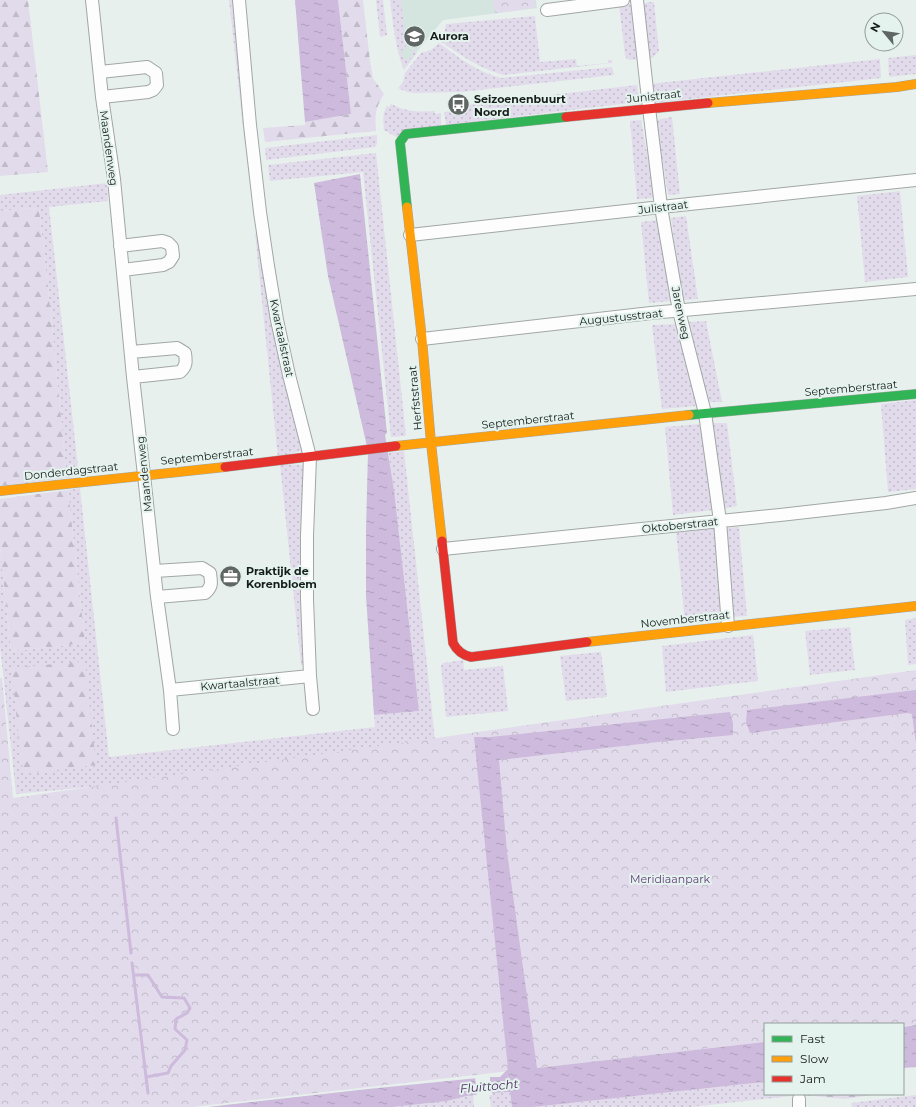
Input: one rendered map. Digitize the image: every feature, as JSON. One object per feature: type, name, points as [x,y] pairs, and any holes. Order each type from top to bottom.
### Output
[{"type":"street","name":"Maandenweg","points":[[92,0],[102,96],[114,179],[133,377],[157,597],[170,690],[173,729]]},
{"type":"street","name":"Kwartaalstraat","points":[[239,0],[250,125],[268,266],[277,320],[310,457],[307,536],[307,599],[313,709]]},
{"type":"street","points":[[547,10],[623,0]]},
{"type":"street","name":"Jarenweg","points":[[637,0],[661,206],[679,311],[705,413],[720,521],[728,626]]},
{"type":"street","name":"Maandenweg","points":[[100,72],[146,67],[156,73],[157,85],[153,90],[148,92],[102,96]]},
{"type":"street","name":"Junistraat","points":[[400,142],[406,134],[649,108],[916,84]]},
{"type":"street","name":"Herfststraat","points":[[400,142],[453,643],[458,651]]},
{"type":"street","name":"Julistraat","points":[[410,235],[661,206],[916,180]]},
{"type":"street","points":[[120,246],[162,241],[168,243],[172,247],[173,256],[169,262],[163,265],[122,270]]},
{"type":"street","name":"Augustusstraat","points":[[422,339],[679,311],[916,288]]},
{"type":"street","points":[[131,352],[177,348],[185,353],[186,364],[184,369],[180,372],[133,377]]},
{"type":"street","name":"Septemberstraat","points":[[144,475],[280,461],[413,444],[705,413],[916,394]]},
{"type":"street","name":"Donderdagstraat","points":[[0,491],[144,475]]},
{"type":"street","name":"Oktoberstraat","points":[[443,549],[879,504],[916,498]]},
{"type":"street","points":[[155,571],[202,568],[210,573],[212,585],[205,593],[157,597]]},
{"type":"street","name":"Novemberstraat","points":[[458,651],[464,655],[471,656],[540,647],[916,606]]},
{"type":"street","name":"Kwartaalstraat","points":[[170,690],[310,676]]},
{"type":"shaded area","name":"Aurora","points":[[395,0],[536,0],[537,8],[443,20],[406,65],[401,58]]},
{"type":"green space","points":[[0,0],[28,0],[48,172],[0,176]]},
{"type":"green space","points":[[229,0],[235,0],[248,145],[245,145]]},
{"type":"green space","points":[[338,0],[363,0],[373,78],[384,94],[376,112],[376,131],[265,142],[263,128],[305,125],[305,122],[351,114]]},
{"type":"green space","points":[[376,0],[383,0],[387,35],[380,37]]},
{"type":"green space","points":[[390,0],[401,0],[406,47],[401,51],[402,57],[406,60],[411,58],[413,52],[410,51],[412,49],[417,53],[404,70],[396,44]]},
{"type":"green space","points":[[493,0],[535,0],[535,8],[495,13]]},
{"type":"green space","points":[[654,2],[659,51],[652,58],[647,58],[643,4]]},
{"type":"green space","points":[[619,5],[632,5],[640,59],[630,60],[626,58],[625,55]]},
{"type":"green space","points":[[535,16],[540,62],[576,59],[577,66],[608,63],[608,60],[612,60],[612,63],[503,75],[477,65],[440,41],[444,35],[446,24]]},
{"type":"green space","points":[[439,43],[476,68],[501,78],[612,67],[614,75],[461,92],[415,93],[407,92],[398,88],[403,82],[405,73],[421,53],[431,50]]},
{"type":"green space","points":[[916,55],[916,74],[889,77],[888,58]]},
{"type":"green space","points":[[880,59],[881,78],[652,103],[649,84]]},
{"type":"green space","points":[[637,85],[639,102],[446,125],[444,112],[467,109],[466,105]]},
{"type":"green space","points":[[391,104],[407,110],[435,111],[435,114],[441,113],[441,126],[396,137],[384,130],[384,112],[387,106],[389,107]]},
{"type":"green space","points":[[672,117],[680,194],[668,195],[656,120]]},
{"type":"green space","points":[[641,120],[655,198],[637,199],[630,121]]},
{"type":"green space","points":[[377,135],[377,144],[375,147],[266,160],[265,148]]},
{"type":"green space","points":[[376,153],[406,436],[391,437],[363,172],[270,181],[268,165]]},
{"type":"green space","points":[[107,183],[108,201],[49,207],[79,476],[67,478],[39,208],[0,211],[0,195]]},
{"type":"green space","points":[[900,191],[908,277],[865,282],[857,196]]},
{"type":"green space","points":[[39,208],[67,478],[0,486],[0,211]]},
{"type":"green space","points":[[686,216],[698,299],[683,300],[671,218]]},
{"type":"green space","points":[[658,220],[671,301],[649,303],[641,222]]},
{"type":"green space","points":[[255,233],[257,233],[303,450],[278,458]]},
{"type":"green space","points":[[706,321],[722,402],[707,402],[689,322]]},
{"type":"green space","points":[[677,324],[697,406],[662,409],[652,325]]},
{"type":"green space","points":[[916,400],[916,489],[888,492],[881,404]]},
{"type":"green space","points":[[712,423],[727,423],[737,506],[722,509]]},
{"type":"green space","points":[[700,424],[712,510],[673,515],[665,427]]},
{"type":"green space","points":[[404,451],[436,749],[16,794],[0,646],[0,546],[11,651],[85,643],[68,490],[80,488],[109,757],[375,727],[374,715],[419,711],[394,490],[388,453]]},
{"type":"green space","points":[[280,464],[305,465],[306,665],[301,665]]},
{"type":"green space","points":[[68,490],[85,643],[11,651],[0,546],[0,499]]},
{"type":"green space","points":[[715,527],[721,620],[685,623],[676,531]]},
{"type":"green space","points":[[739,527],[747,616],[731,617],[724,528]]},
{"type":"green space","points":[[916,618],[916,664],[908,665],[905,620]]},
{"type":"green space","points":[[850,627],[855,670],[810,675],[805,631]]},
{"type":"green space","points":[[753,635],[758,681],[666,692],[662,646]]},
{"type":"green space","points":[[601,652],[607,697],[566,701],[560,656]]},
{"type":"green space","points":[[463,660],[464,670],[503,666],[508,711],[446,717],[441,666],[443,663]]},
{"type":"green space","points":[[85,661],[96,765],[24,774],[21,760],[12,673],[13,668]]},
{"type":"green space","name":"Meridiaanpark","points":[[916,670],[916,1025],[904,1026],[904,1023],[764,1023],[764,1042],[192,1107],[0,1107],[0,678],[2,678],[13,798]]},
{"type":"green space","points":[[764,1082],[764,1095],[802,1095],[691,1107],[533,1107]]},
{"type":"green space","points":[[510,1092],[512,1107],[491,1107],[489,1093]]},
{"type":"green space","points":[[473,1095],[474,1107],[393,1107],[447,1101]]},
{"type":"green space","points":[[802,1095],[872,1095],[845,1099]]},
{"type":"green space","points":[[916,1095],[916,1107],[852,1107],[851,1103]]},
{"type":"water","points":[[295,0],[338,0],[351,114],[305,122]]},
{"type":"water","points":[[360,174],[387,433],[385,435],[394,490],[419,711],[374,715],[366,596],[368,451],[328,276],[314,183]]},
{"type":"water","points":[[916,690],[916,744],[912,714],[907,713],[750,733],[746,722],[747,710]]},
{"type":"water","name":"Fluittocht","points":[[730,712],[733,723],[733,735],[499,760],[507,852],[537,1068],[764,1042],[764,1082],[533,1107],[512,1107],[510,1092],[489,1093],[447,1101],[393,1107],[208,1107],[368,1089],[500,1077],[508,1069],[474,737],[490,737]]},
{"type":"water","points":[[916,1025],[916,1067],[904,1068],[904,1027]]},
{"type":"pier","points":[[490,1075],[492,1095],[477,1096],[475,1077]]},
{"type":"waterway","points":[[116,818],[131,953]]},
{"type":"waterway","points":[[132,963],[148,1093]]},
{"type":"waterway","points":[[134,975],[148,975],[162,997],[184,998],[190,1008],[187,1013],[176,1019],[175,1029],[187,1040],[185,1050],[171,1066],[168,1073],[146,1077]]},
{"type":"traffic: fast","points":[[407,207],[400,142],[406,134],[566,117]]},
{"type":"traffic: fast","points":[[689,415],[916,394]]},
{"type":"traffic: slow","points":[[708,103],[897,87],[916,84]]},
{"type":"traffic: slow","points":[[407,207],[442,541]]},
{"type":"traffic: slow","points":[[396,446],[689,415]]},
{"type":"traffic: slow","points":[[0,491],[225,467]]},
{"type":"traffic: slow","points":[[587,642],[916,606]]},
{"type":"traffic: jam","points":[[566,117],[708,103]]},
{"type":"traffic: jam","points":[[225,467],[396,446]]},
{"type":"traffic: jam","points":[[442,541],[453,643],[460,652],[471,657],[587,642]]},
{"type":"place","name":"Aurora","points":[[414,36]]},
{"type":"place","name":"Seizoenenbuurt Noord","points":[[459,105]]},
{"type":"place","name":"Praktijk de Korenbloem","points":[[231,577]]}]
